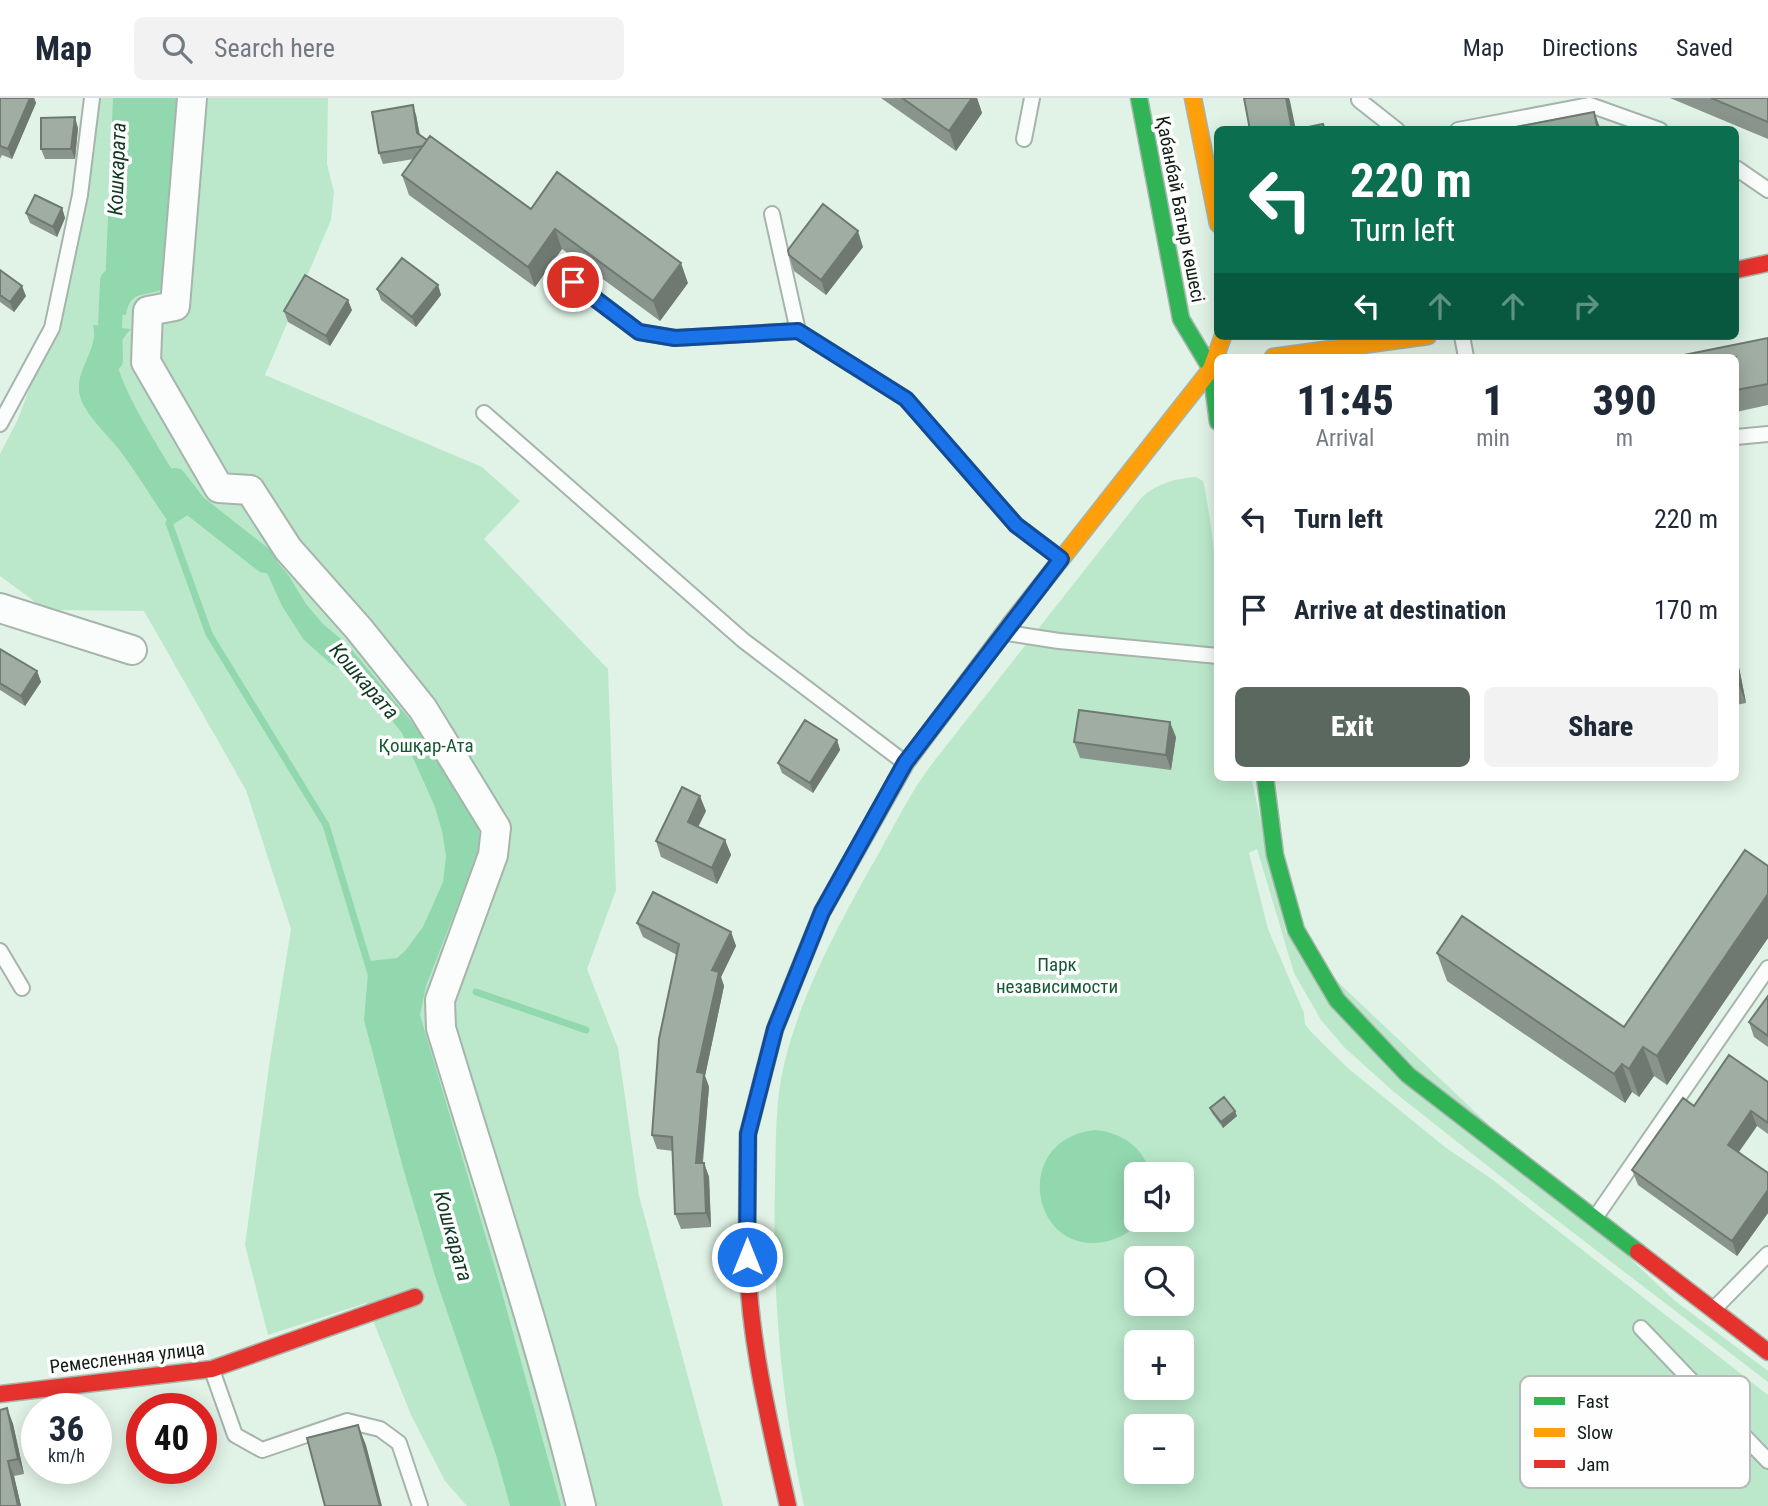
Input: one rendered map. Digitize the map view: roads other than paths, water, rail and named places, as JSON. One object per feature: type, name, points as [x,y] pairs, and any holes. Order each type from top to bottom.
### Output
[{"type":"street","points":[[192,98],[175,306],[148,311],[146,362],[219,488],[250,489],[288,549],[359,629],[423,709],[496,828],[493,855],[440,1000],[441,1028],[549,1384],[581,1506]]},
{"type":"street","name":"Қабанбай Батыр көшесі","points":[[1139,98],[1181,319],[1214,367]]},
{"type":"street","name":"Қабанбай Батыр көшесі","points":[[1193,98],[1214,204]]},
{"type":"street","points":[[1739,269],[1768,263]]},
{"type":"street","points":[[1295,354],[1398,340]]},
{"type":"street","points":[[788,1506],[764,1398],[747,1282],[748,1134],[775,1029],[822,912],[905,763],[1061,559],[1214,369]]},
{"type":"street","points":[[0,608],[132,650]]},
{"type":"street","points":[[1266,781],[1275,855],[1296,930],[1337,1000],[1408,1075],[1768,1352]]},
{"type":"street","name":"Ремесленная улица","points":[[0,1394],[212,1369],[415,1297]]},
{"type":"lane","points":[[0,424],[52,328],[80,195],[92,98]]},
{"type":"lane","points":[[1024,139],[1032,98]]},
{"type":"lane","points":[[1359,100],[1391,126]]},
{"type":"lane","points":[[1479,126],[1590,105],[1649,126]]},
{"type":"lane","points":[[1739,169],[1768,190]]},
{"type":"lane","points":[[772,214],[798,331]]},
{"type":"lane","points":[[573,282],[639,332],[675,338],[798,331],[906,399],[1016,525],[1061,559]]},
{"type":"lane","points":[[484,413],[744,641],[905,763]]},
{"type":"lane","points":[[1739,438],[1768,434]]},
{"type":"lane","points":[[1003,633],[1214,656]]},
{"type":"lane","points":[[0,951],[22,988]]},
{"type":"lane","points":[[1594,1219],[1768,968]]},
{"type":"lane","points":[[1713,1310],[1768,1254]]},
{"type":"lane","points":[[1642,1328],[1687,1376]]},
{"type":"lane","points":[[212,1369],[235,1435],[262,1450],[347,1421],[380,1429],[399,1443],[420,1506]]},
{"type":"lane","points":[[1750,1442],[1768,1461]]},
{"type":"water","points":[[113,98],[179,98],[161,290],[134,298],[126,315],[104,312]]},
{"type":"water","points":[[93,325],[131,329],[118,349],[119,371],[149,432],[195,506],[169,523],[127,461],[82,403],[80,378],[93,343]]},
{"type":"water","points":[[249,537],[267,549],[289,576],[306,604],[323,624],[348,645],[412,722],[472,810],[479,832],[479,850],[426,986],[420,1015],[496,1271],[561,1506],[510,1506],[497,1458],[436,1279],[364,1020],[369,961],[397,958],[405,951],[423,927],[443,882],[446,856],[435,807],[402,733],[357,677],[331,664],[304,640],[282,606],[267,573],[234,542]]},
{"type":"water","points":[[1095,1130],[1105,1131],[1130,1143],[1143,1156],[1146,1162],[1124,1162],[1124,1232],[1127,1232],[1124,1234],[1104,1242],[1079,1241],[1060,1231],[1046,1215],[1040,1194],[1041,1173],[1051,1153],[1068,1138]]},
{"type":"waterway","name":"Кошкарата","points":[[111,360],[112,281]]},
{"type":"waterway","name":"Кошкарата","points":[[175,480],[195,506],[265,561]]},
{"type":"waterway","points":[[195,506],[169,523],[209,634],[326,825],[372,977]]},
{"type":"waterway","points":[[476,992],[586,1030]]},
{"type":"park label","name":"Қошқар-Ата","points":[[426,745]]},
{"type":"park label","name":"Парк независимости","points":[[1057,975]]}]
